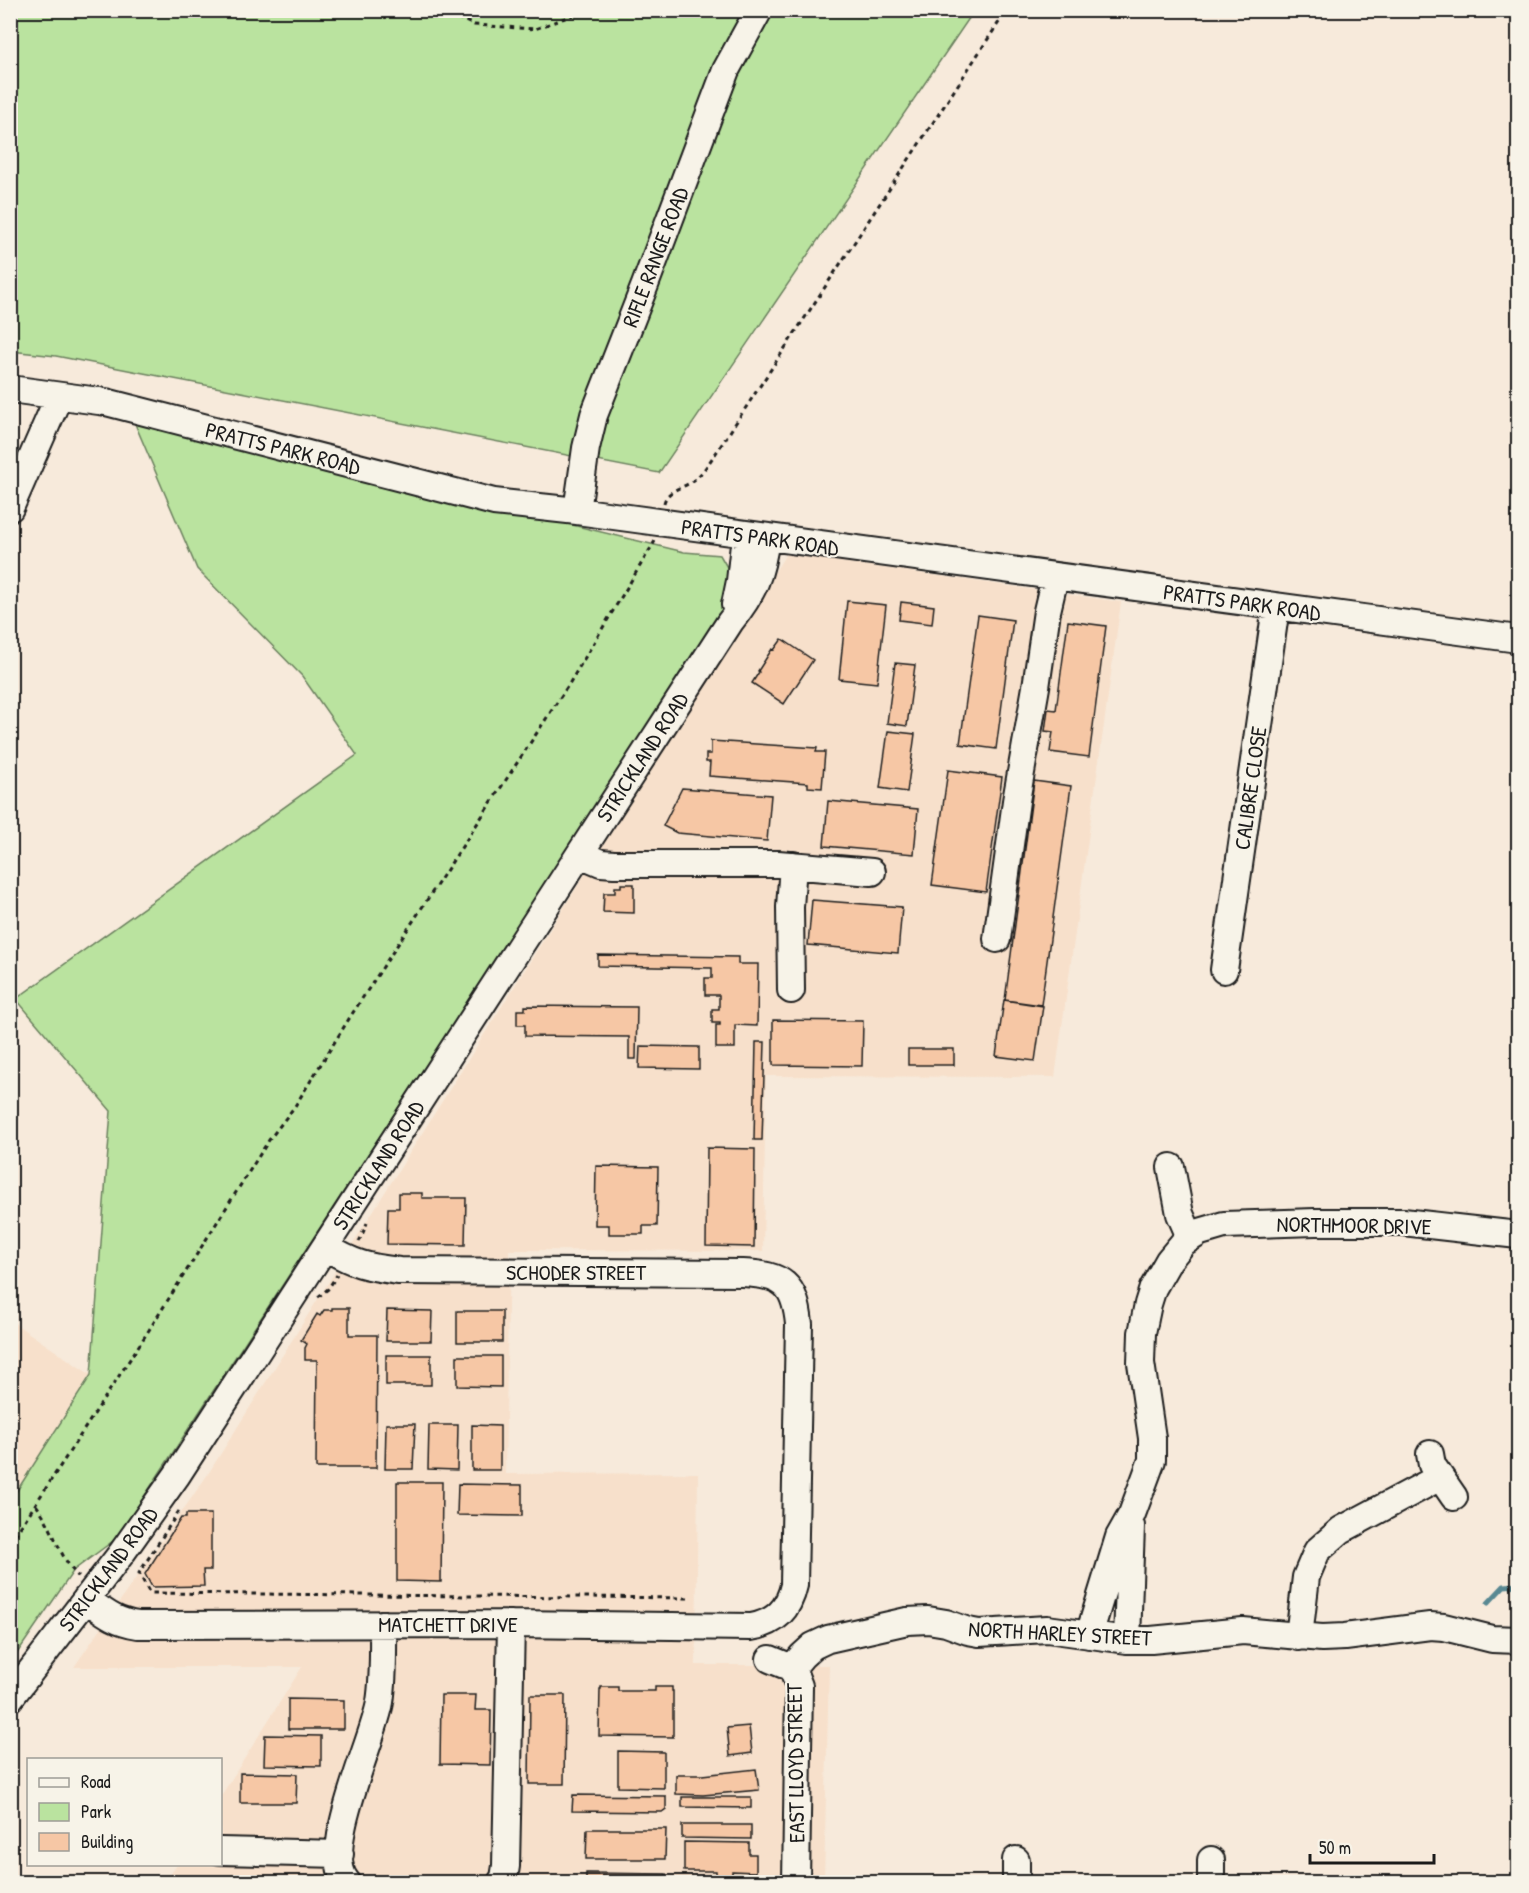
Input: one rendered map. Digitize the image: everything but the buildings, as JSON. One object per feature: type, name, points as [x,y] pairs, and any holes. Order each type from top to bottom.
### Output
[{"type":"street","name":"RIFLE RANGE ROAD","points":[[577,511],[586,448],[594,415],[726,70],[759,10]]},
{"type":"street","name":"PRATTS PARK ROAD","points":[[10,389],[106,402],[494,502],[577,511],[657,535],[756,536],[1518,639]]},
{"type":"street","points":[[10,508],[59,396]]},
{"type":"street","name":"STRICKLAND ROAD","points":[[10,1698],[127,1547],[336,1253],[580,854],[730,622],[740,581],[756,536]]},
{"type":"street","points":[[997,939],[1016,801],[1047,611],[1055,577]]},
{"type":"street","name":"CALIBRE CLOSE","points":[[1224,970],[1275,606]]},
{"type":"street","points":[[580,854],[601,863],[614,864],[793,865],[872,872]]},
{"type":"street","points":[[791,990],[790,907],[793,865]]},
{"type":"street","points":[[1171,1167],[1180,1214],[1190,1237]]},
{"type":"street","name":"NORTHMOOR DRIVE","points":[[1089,1635],[1119,1537],[1132,1514],[1152,1460],[1152,1438],[1141,1363],[1145,1318],[1160,1275],[1178,1248],[1190,1237],[1211,1228],[1237,1224],[1384,1221],[1518,1235]]},
{"type":"street","name":"SCHODER STREET","points":[[336,1253],[376,1268],[399,1271],[755,1274],[777,1279],[791,1290],[799,1324],[794,1585]]},
{"type":"street","points":[[1299,1637],[1306,1577],[1317,1551],[1341,1530],[1441,1476]]},
{"type":"street","name":"NORTHMOOR DRIVE","points":[[1127,1640],[1132,1514]]},
{"type":"street","name":"MATCHETT DRIVE","points":[[89,1594],[113,1619],[138,1625],[512,1624],[751,1628],[768,1623],[783,1611],[794,1585]]},
{"type":"street","name":"NORTH HARLEY STREET","points":[[781,1663],[802,1656],[813,1646],[828,1639],[907,1622],[928,1620],[946,1623],[968,1632],[1047,1629],[1127,1640],[1227,1632],[1345,1638],[1430,1626],[1444,1627],[1492,1639],[1518,1640]]},
{"type":"street","points":[[347,1882],[340,1871],[344,1819],[349,1796],[375,1725],[380,1702],[383,1624]]},
{"type":"street","points":[[501,1882],[506,1866],[512,1624]]},
{"type":"street","name":"EAST LLOYD STREET","points":[[781,1663],[799,1686],[796,1882]]},
{"type":"street","points":[[222,1851],[340,1854]]},
{"type":"path","points":[[441,10],[474,25],[536,29],[588,10]]},
{"type":"path","points":[[10,1543],[179,1284],[269,1140],[295,1106],[352,1014],[569,684],[657,535],[665,497],[693,482],[722,443],[1007,10]]},
{"type":"path","points":[[316,1298],[328,1289],[336,1253],[362,1237],[369,1220]]},
{"type":"path","points":[[183,1504],[139,1573],[151,1593],[689,1598]]},
{"type":"path","points":[[36,1505],[47,1521],[66,1562],[89,1594]]},
{"type":"shaded area","points":[[786,554],[1121,602],[1055,1077],[766,1076],[763,1251],[509,1250],[505,1474],[698,1473],[696,1665],[829,1665],[824,1882],[165,1882],[176,1866],[222,1866],[222,1794],[302,1667],[74,1667],[208,1474]]},
{"type":"shaded area","points":[[11,1321],[91,1375],[11,1500]]},
{"type":"green space","points":[[11,11],[974,11],[659,473],[56,356],[11,351]]},
{"type":"green space","points":[[133,419],[684,552],[720,555],[731,574],[726,607],[117,1538],[74,1570],[11,1662],[11,1500],[91,1375],[111,1111],[16,999],[357,755],[302,676],[197,569]]},
{"type":"waterway","points":[[1488,1603],[1504,1586],[1518,1585]]}]
